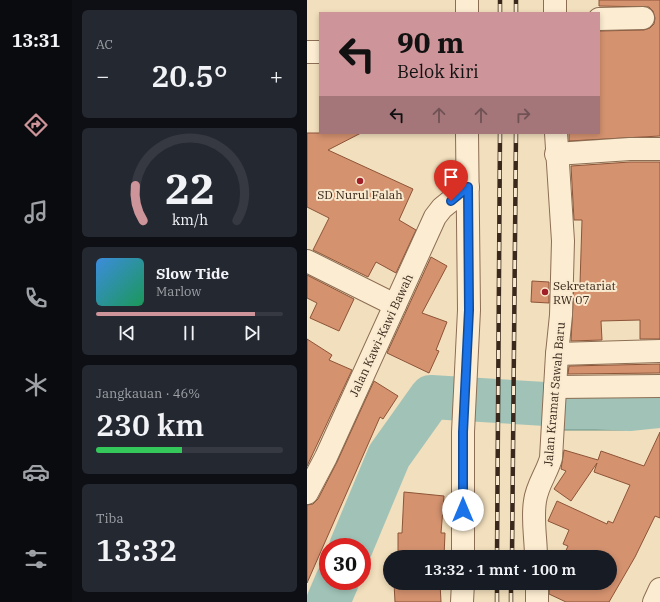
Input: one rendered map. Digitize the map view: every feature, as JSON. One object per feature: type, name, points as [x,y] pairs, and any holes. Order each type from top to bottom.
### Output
[{"type":"street","points":[[467,0],[467,12]]},
{"type":"street","points":[[555,0],[555,12]]},
{"type":"street","points":[[600,19],[643,18]]},
{"type":"street","points":[[307,52],[319,52]]},
{"type":"street","points":[[463,550],[463,432],[469,310],[467,134]]},
{"type":"street","points":[[556,143],[660,149]]},
{"type":"street","name":"Jalan Kramat Sawah Baru","points":[[536,550],[535,502],[539,485],[547,471],[551,458],[557,354],[561,316],[563,241],[556,143]]},
{"type":"street","name":"Jalan Kawi-Kawi Bawah","points":[[307,493],[327,457],[435,217],[442,208],[468,187]]},
{"type":"street","points":[[307,261],[395,305]]},
{"type":"street","points":[[557,354],[660,351]]},
{"type":"street","points":[[555,391],[660,386]]},
{"type":"street","points":[[463,590],[463,602]]},
{"type":"street","points":[[537,590],[537,602]]},
{"type":"water","points":[[660,393],[660,421],[624,430],[562,430],[562,395]]},
{"type":"building","points":[[599,0],[660,0],[660,136],[569,141],[569,134],[600,134],[600,31],[644,30],[650,28],[654,24],[655,18],[653,11],[649,7],[599,6]]},
{"type":"building","points":[[307,133],[359,134],[328,150],[413,189],[399,220],[416,230],[396,273],[376,262],[368,277],[313,250],[329,218],[307,207]]},
{"type":"building","points":[[630,162],[660,162],[660,339],[640,339],[640,320],[601,321],[602,340],[571,341],[574,283],[580,284],[582,220],[574,220],[571,166]]},
{"type":"building","points":[[431,257],[447,266],[422,313],[447,322],[436,350],[439,351],[429,373],[387,353]]},
{"type":"building","points":[[307,275],[354,299],[339,331],[310,318],[317,303],[307,298]]},
{"type":"building","name":"Sekretariat RW 07","points":[[532,281],[549,282],[549,303],[531,302]]},
{"type":"building","points":[[307,339],[332,355],[329,360],[352,370],[307,466]]},
{"type":"building","points":[[660,364],[660,373],[568,374],[569,366]]},
{"type":"building","points":[[374,381],[398,396],[383,419],[380,417],[327,538],[319,538],[319,556],[307,583],[307,505],[313,504],[318,499],[337,462]]},
{"type":"building","points":[[660,432],[660,518],[655,516],[635,557],[617,588],[617,550],[566,550],[568,546],[563,544],[569,530],[548,521],[557,501],[607,524],[608,521],[613,523],[630,485],[594,472],[597,463],[571,501],[554,489],[566,471],[561,469],[564,450],[598,460],[601,451],[644,466]]},
{"type":"building","points":[[404,492],[444,496],[441,533],[445,533],[444,550],[398,550],[398,533],[402,533]]},
{"type":"building","points":[[394,590],[440,590],[441,602],[395,602]]},
{"type":"building","points":[[549,590],[616,590],[609,602],[566,602],[549,594]]},
{"type":"waterway","points":[[355,538],[389,456],[431,397],[629,409],[660,406]]},
{"type":"waterway","points":[[328,602],[333,590]]},
{"type":"railway","points":[[500,0],[500,12]]},
{"type":"railway","points":[[516,0],[516,12]]},
{"type":"railway","points":[[497,550],[500,134]]},
{"type":"railway","points":[[512,550],[516,134]]},
{"type":"railway","points":[[497,590],[497,602]]},
{"type":"railway","points":[[511,590],[511,602]]},
{"type":"place","name":"SD Nurul Falah","points":[[360,181]]},
{"type":"place","name":"Sekretariat RW 07","points":[[545,292]]},
{"type":"route","points":[[451,201],[468,187],[469,310],[463,432],[463,510]]}]
